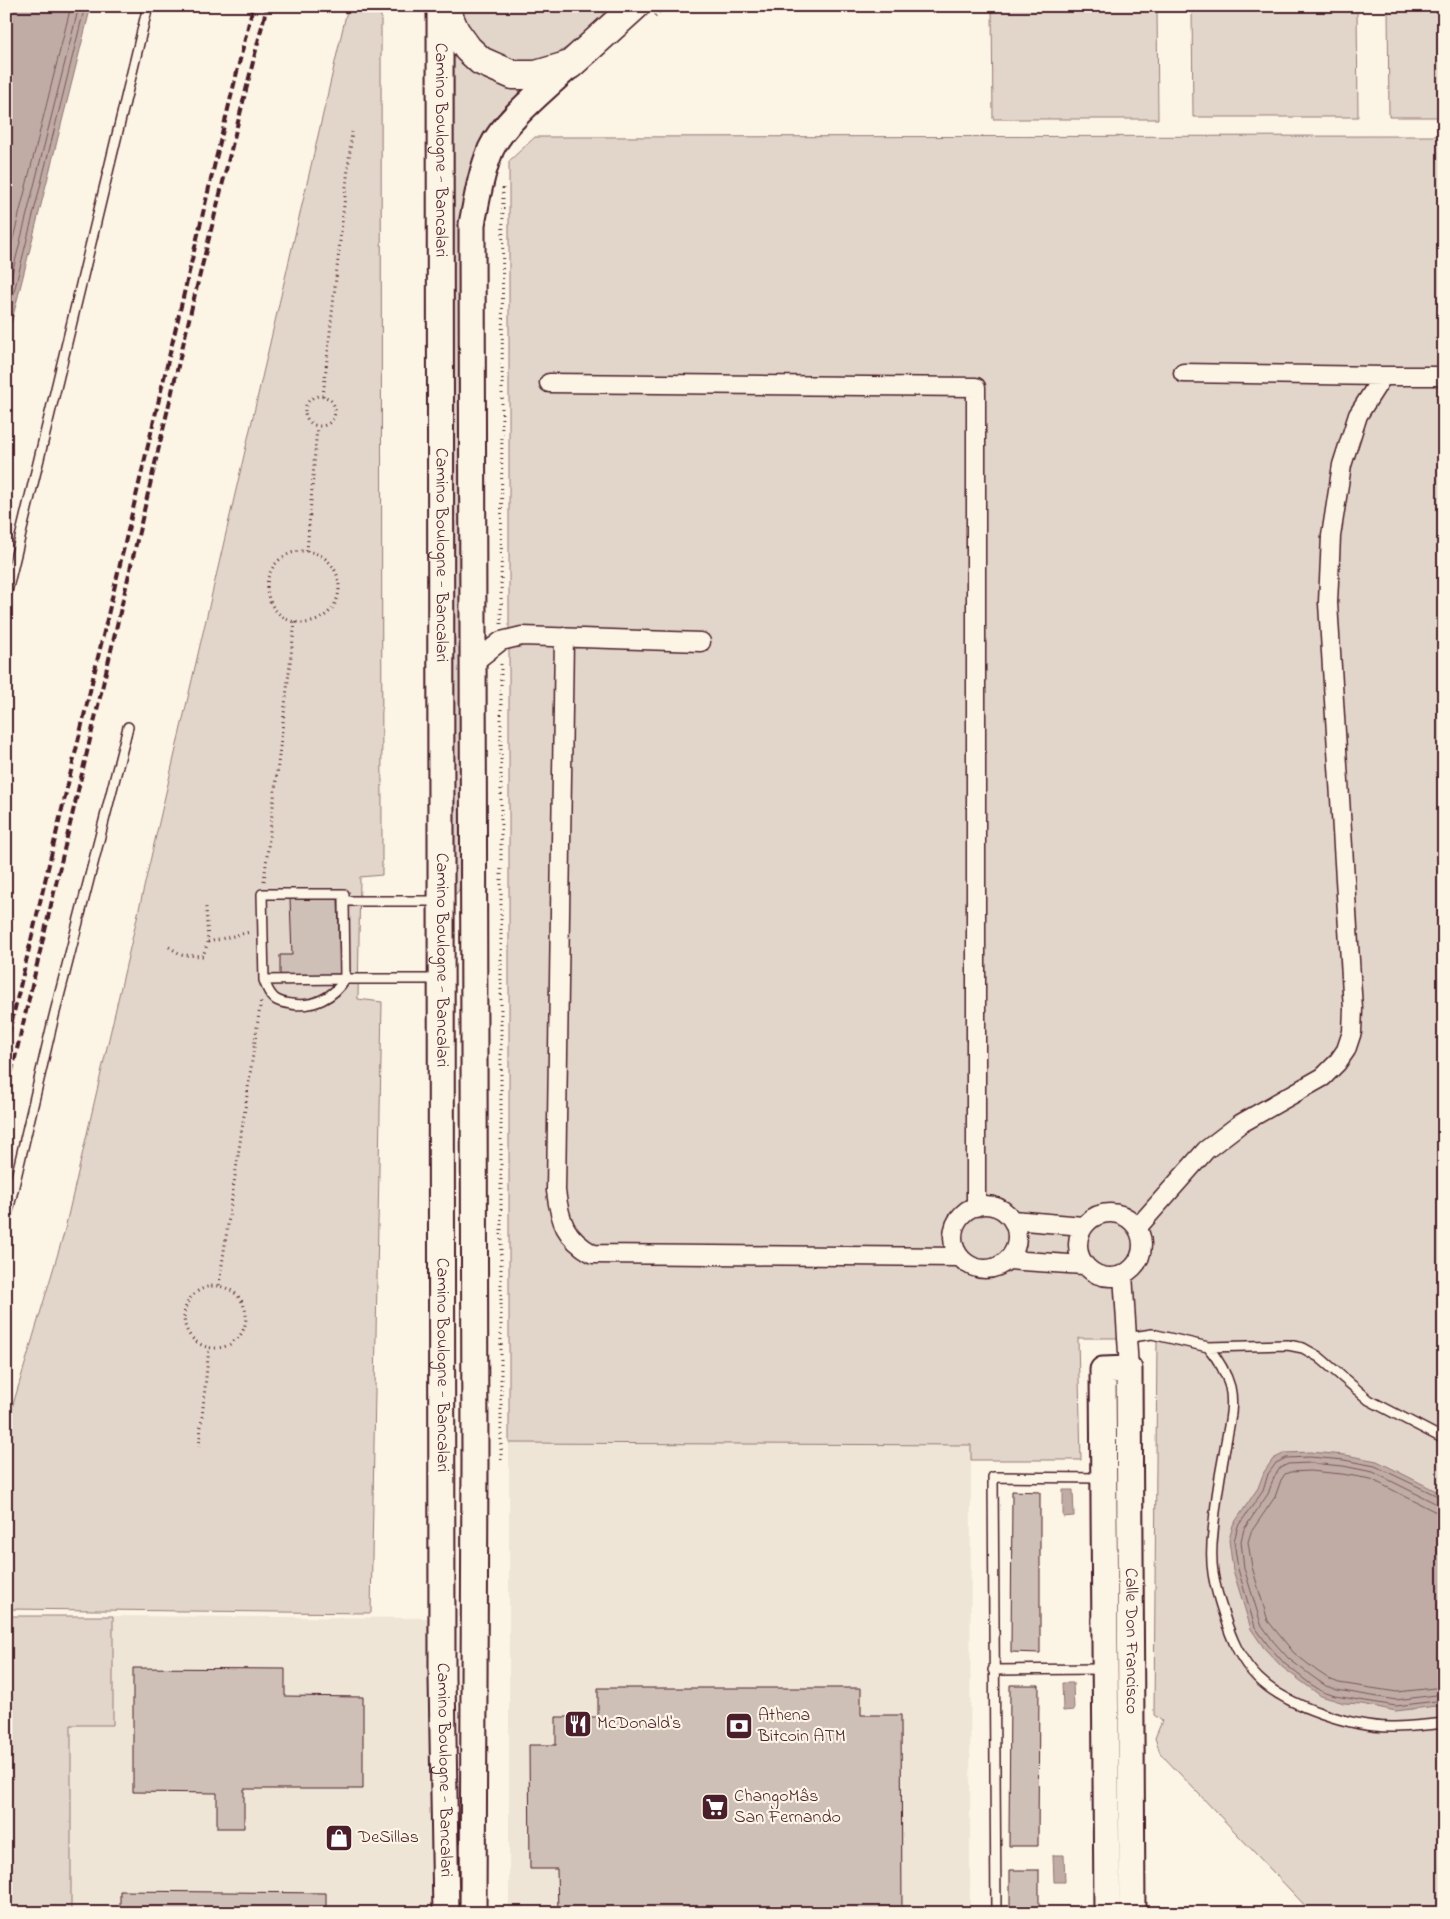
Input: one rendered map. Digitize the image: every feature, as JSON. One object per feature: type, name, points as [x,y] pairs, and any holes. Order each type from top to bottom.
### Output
[{"type":"main road","name":"Camino Boulogne - Bancalari","points":[[440,6],[442,1658],[446,1913]]},
{"type":"main road","points":[[444,6],[455,31],[468,49],[481,61],[513,75],[536,75],[570,65],[643,13]]},
{"type":"main road","name":"Camino Boulogne - Bancalari","points":[[473,1913],[475,1451],[472,224],[481,178],[492,148],[504,128],[570,65]]},
{"type":"main road","name":"Calle Don Francisco","points":[[1107,1913],[1118,1669],[1117,1478],[1129,1369],[1103,1370],[1117,1478]]},
{"type":"main road","name":"Calle Don Francisco","points":[[1118,1669],[1132,1913]]},
{"type":"street","points":[[1183,373],[1444,376]]},
{"type":"street","points":[[1137,1228],[1206,1150],[1240,1124],[1322,1077],[1337,1063],[1346,1050],[1352,1032],[1353,1009],[1328,603],[1329,575],[1331,536],[1342,465],[1358,415],[1383,376]]},
{"type":"street","points":[[549,383],[976,387],[976,1206]]},
{"type":"street","points":[[473,663],[501,641],[522,636],[701,642]]},
{"type":"street","points":[[564,637],[556,1191],[559,1214],[565,1230],[574,1242],[592,1254],[960,1257]]},
{"type":"street","points":[[986,1205],[996,1207],[1005,1212],[1013,1220],[1017,1230],[1018,1241],[1008,1260],[999,1266],[989,1269],[978,1268],[968,1264],[960,1257],[955,1248],[953,1238],[960,1218],[967,1211],[976,1206],[986,1205]]},
{"type":"street","points":[[1110,1213],[1120,1215],[1129,1220],[1137,1228],[1141,1238],[1142,1249],[1132,1268],[1123,1274],[1113,1277],[1102,1276],[1092,1272],[1084,1265],[1079,1256],[1077,1246],[1083,1226],[1091,1219],[1100,1214],[1110,1213]]},
{"type":"street","points":[[1013,1220],[1083,1226]]},
{"type":"street","points":[[1008,1260],[1084,1265]]},
{"type":"street","points":[[1123,1274],[1129,1369]]},
{"type":"lane","points":[[6,596],[148,6]]},
{"type":"lane","points":[[6,1220],[57,1007],[128,727]]},
{"type":"lane","points":[[262,894],[344,894],[345,979],[340,988],[331,995],[315,1003],[299,1006],[274,999],[267,990],[264,980],[262,894]]},
{"type":"lane","points":[[344,901],[442,902]]},
{"type":"lane","points":[[264,980],[442,979]]},
{"type":"lane","points":[[1126,1338],[1152,1334],[1208,1347],[1288,1345],[1303,1348],[1319,1357],[1369,1400],[1444,1439]]},
{"type":"lane","points":[[1208,1347],[1222,1366],[1230,1386],[1232,1410],[1223,1456],[1211,1566],[1216,1593],[1230,1635],[1242,1659],[1258,1678],[1275,1691],[1316,1711],[1355,1724],[1390,1727],[1444,1723]]},
{"type":"lane","points":[[996,1913],[993,1478],[1117,1478]]},
{"type":"lane","points":[[993,1670],[1118,1669]]},
{"type":"path","points":[[643,13],[666,6]]},
{"type":"path","points":[[323,396],[352,132]]},
{"type":"path","points":[[501,1460],[503,178]]},
{"type":"path","points":[[323,396],[332,402],[336,411],[330,424],[317,427],[307,420],[305,410],[309,400],[314,397],[323,396]]},
{"type":"path","points":[[307,552],[317,427]]},
{"type":"path","points":[[295,552],[307,552],[319,555],[330,564],[339,582],[339,594],[335,605],[328,614],[318,620],[307,623],[295,622],[284,618],[275,610],[267,587],[269,575],[275,565],[284,557],[295,552]]},
{"type":"path","points":[[262,894],[295,622]]},
{"type":"path","points":[[169,947],[182,955],[203,956],[208,942],[206,907]]},
{"type":"path","points":[[208,942],[263,929]]},
{"type":"path","points":[[219,1285],[264,980]]},
{"type":"path","points":[[219,1285],[237,1294],[243,1302],[246,1322],[237,1340],[219,1348],[209,1348],[199,1344],[191,1337],[185,1327],[183,1317],[188,1302],[198,1290],[208,1286],[219,1285]]},
{"type":"path","points":[[199,1446],[209,1348]]},
{"type":"shaded area","points":[[348,6],[381,6],[382,875],[360,877],[358,999],[382,1002],[371,1613],[6,1609],[6,1428],[64,1233]]},
{"type":"shaded area","points":[[460,6],[615,6],[567,47],[540,61],[525,63],[506,61],[480,45],[465,24]]},
{"type":"shaded area","points":[[992,6],[1157,6],[1158,119],[993,119]]},
{"type":"shaded area","points":[[1192,6],[1357,6],[1358,117],[1193,117]]},
{"type":"shaded area","points":[[1388,6],[1444,6],[1444,117],[1389,117]]},
{"type":"shaded area","points":[[447,47],[521,88],[516,97],[502,109],[487,132],[473,163],[467,187],[461,274],[464,791],[460,807],[460,884],[456,894],[452,893]]},
{"type":"shaded area","points":[[1444,136],[1444,1913],[1312,1913],[1160,1753],[1155,1738],[1162,1721],[1154,1715],[1157,1338],[1078,1338],[1081,1460],[971,1460],[971,1445],[509,1443],[509,161],[535,137]]},
{"type":"shaded area","points":[[509,1443],[971,1445],[970,1913],[509,1913]]},
{"type":"shaded area","points":[[6,1616],[113,1616],[113,1725],[71,1725],[71,1913],[6,1913]]},
{"type":"shaded area","points":[[113,1616],[434,1618],[433,1913],[71,1913],[71,1725],[113,1725]]},
{"type":"water","points":[[6,6],[91,6],[6,344]]},
{"type":"water","points":[[1310,1452],[1345,1455],[1377,1461],[1444,1495],[1444,1705],[1396,1711],[1362,1704],[1344,1703],[1321,1696],[1282,1667],[1264,1648],[1251,1629],[1233,1570],[1229,1540],[1233,1525],[1258,1488],[1264,1472],[1273,1459],[1285,1453]]},
{"type":"water","points":[[1063,1490],[1073,1490],[1074,1516],[1063,1517]]},
{"type":"water","points":[[1062,1683],[1073,1683],[1074,1710],[1063,1711]]},
{"type":"water","points":[[1053,1855],[1064,1855],[1065,1882],[1054,1882]]},
{"type":"building","points":[[338,898],[340,974],[280,976],[280,955],[292,955],[290,899]]},
{"type":"building","points":[[1012,1491],[1040,1492],[1040,1653],[1011,1652]]},
{"type":"building","points":[[133,1668],[285,1669],[285,1696],[363,1697],[363,1789],[244,1789],[244,1828],[217,1828],[217,1793],[133,1792]]},
{"type":"building","points":[[1010,1685],[1039,1685],[1038,1846],[1009,1846]]},
{"type":"building","name":"ChangoMâs San Fernando","points":[[598,1688],[861,1688],[861,1715],[901,1715],[902,1913],[558,1913],[557,1869],[530,1869],[529,1745],[556,1745],[556,1717],[598,1717]]},
{"type":"building","points":[[1010,1870],[1039,1870],[1039,1913],[1010,1913]]},
{"type":"building","points":[[120,1891],[326,1893],[326,1913],[120,1913]]},
{"type":"railway","points":[[6,1046],[253,6]]},
{"type":"railway","points":[[6,1096],[195,294],[267,6]]},
{"type":"place","name":"McDonald's","points":[[578,1724]]},
{"type":"place","name":"Athena Bitcoin ATM","points":[[739,1726]]},
{"type":"place","name":"ChangoMâs San Fernando","points":[[715,1807]]},
{"type":"place","name":"DeSillas","points":[[339,1838]]}]
